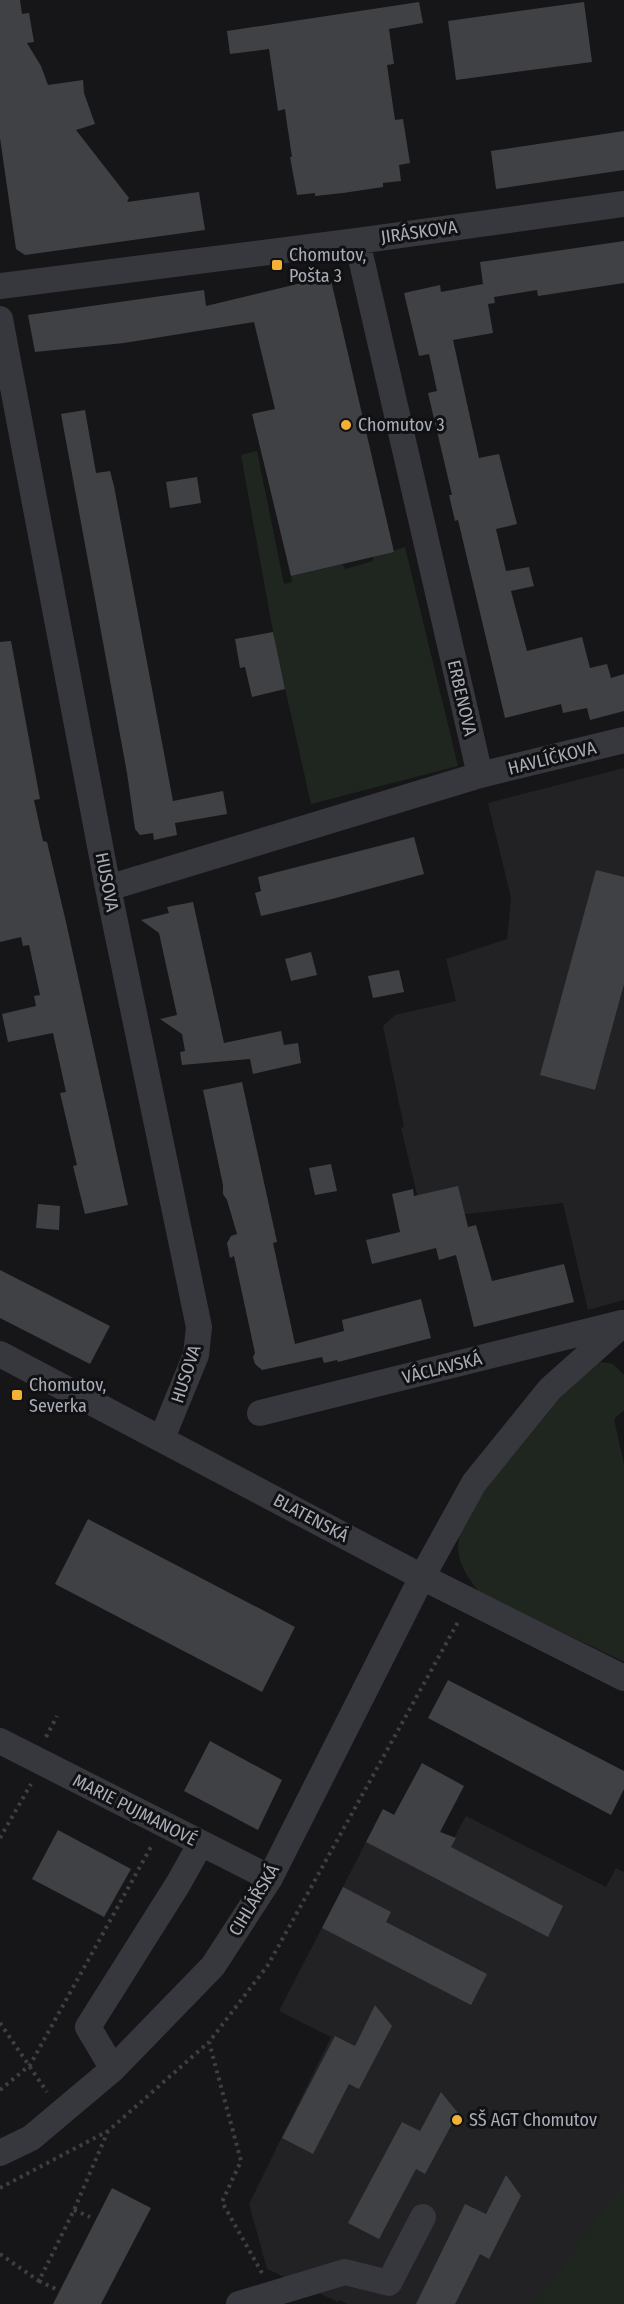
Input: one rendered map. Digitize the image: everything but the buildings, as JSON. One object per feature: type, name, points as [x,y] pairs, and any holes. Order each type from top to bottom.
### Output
[{"type":"street","name":"JIRÁSKOVA","points":[[0,286],[357,241],[624,204]]},
{"type":"street","name":"ERBENOVA","points":[[357,241],[480,775]]},
{"type":"street","name":"HUSOVA","points":[[0,319],[108,888],[199,1327],[196,1355],[162,1438]]},
{"type":"street","name":"HAVLÍČKOVA","points":[[480,775],[624,740]]},
{"type":"street","points":[[108,888],[480,775]]},
{"type":"street","name":"VÁCLAVSKÁ","points":[[260,1413],[624,1323]]},
{"type":"street","name":"VÁCLAVSKÁ","points":[[422,1578],[474,1483],[550,1389],[624,1323]]},
{"type":"street","name":"BLATENSKÁ","points":[[0,1354],[422,1578],[624,1678]]},
{"type":"street","name":"CIHLÁŘSKÁ","points":[[0,2153],[31,2138],[113,2069],[213,1966],[270,1878],[422,1578]]},
{"type":"street","name":"MARIE PUJMANOVÉ","points":[[0,1741],[270,1878]]},
{"type":"street","points":[[113,2069],[88,2027],[178,1884],[201,1843]]},
{"type":"street","points":[[239,2304],[345,2272],[388,2283],[423,2217]]},
{"type":"path","points":[[0,2188],[108,2131],[209,2043],[268,1965],[470,1601]]},
{"type":"path","points":[[47,1735],[57,1716]]},
{"type":"path","points":[[0,1838],[43,1763]]},
{"type":"path","points":[[0,2090],[30,2065],[164,1824]]},
{"type":"path","points":[[0,2023],[60,2113]]},
{"type":"path","points":[[209,2043],[241,2162],[222,2202],[274,2293]]},
{"type":"path","points":[[39,2281],[74,2210],[108,2131]]},
{"type":"path","points":[[74,2210],[90,2217]]},
{"type":"path","points":[[0,2254],[39,2281],[58,2290]]},
{"type":"shaded area","points":[[257,451],[284,584],[292,582],[291,576],[343,564],[345,569],[373,561],[373,557],[405,547],[458,766],[311,804],[276,648],[241,455]]},
{"type":"shaded area","points":[[624,768],[624,1300],[588,1310],[563,1203],[423,1219],[401,1128],[404,1127],[383,1026],[395,1015],[456,1001],[446,959],[507,939],[511,898],[488,803]]},
{"type":"shaded area","points":[[601,1362],[613,1364],[624,1375],[624,1410],[614,1419],[624,1464],[624,1662],[479,1592],[460,1560],[458,1546],[465,1522],[521,1442],[567,1390],[587,1371]]},
{"type":"shaded area","name":"SŠ AGT Chomutov","points":[[383,1809],[399,1817],[402,1812],[454,1838],[466,1816],[606,1887],[616,1868],[624,1872],[624,2304],[348,2304],[339,2300],[338,2302],[267,2269],[249,2204],[331,2037],[279,2011]]},
{"type":"shaded area","points":[[624,2182],[624,2304],[535,2304]]},
{"type":"place","name":"Chomutov, Pošta 3","points":[[277,265]]},
{"type":"place","name":"Chomutov 3","points":[[346,425]]},
{"type":"place","name":"Chomutov, Severka","points":[[17,1395]]},
{"type":"place","name":"SŠ AGT Chomutov","points":[[457,2120]]}]
